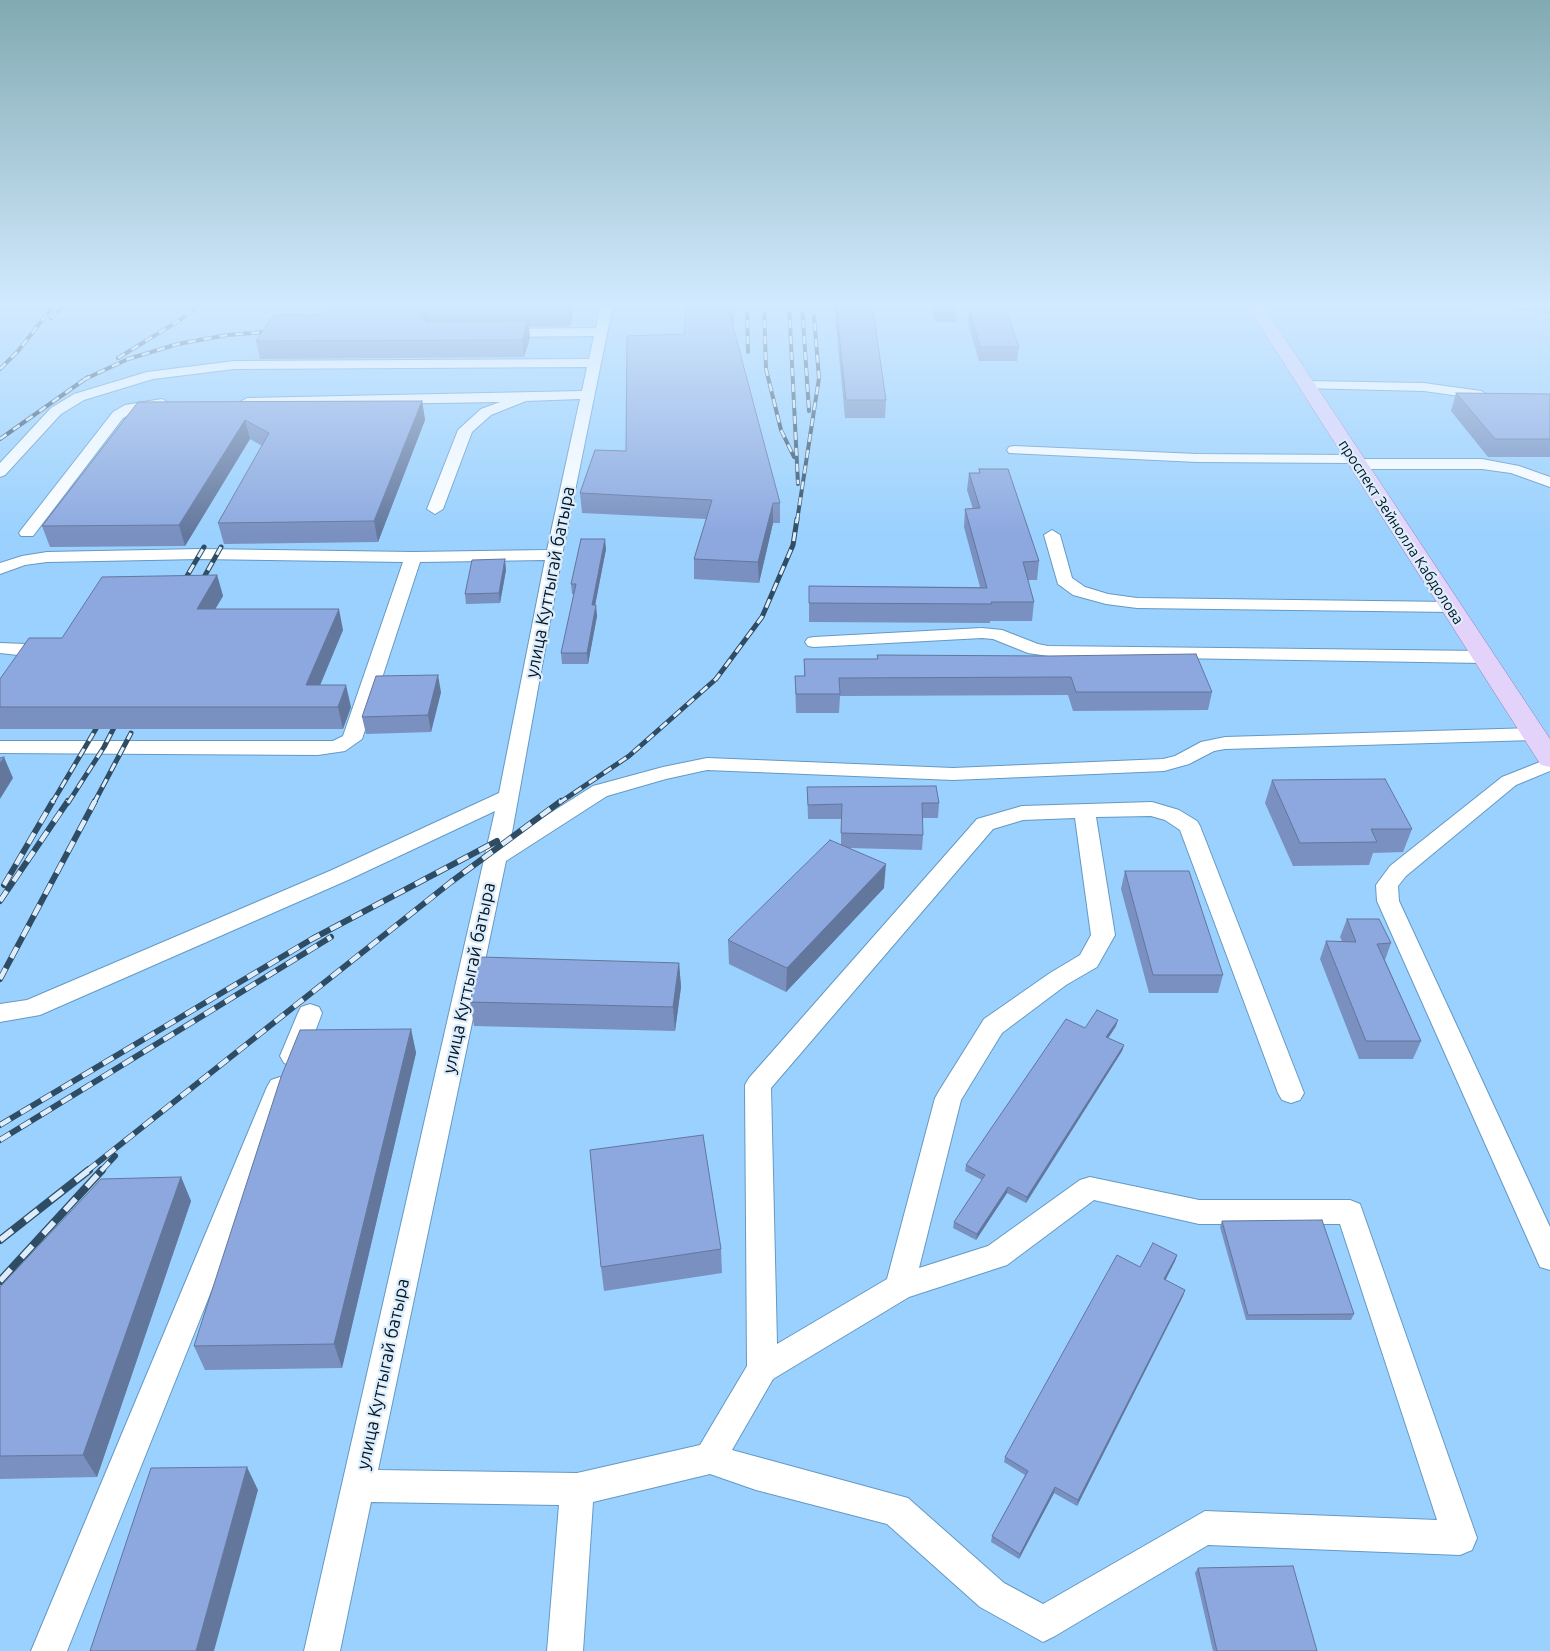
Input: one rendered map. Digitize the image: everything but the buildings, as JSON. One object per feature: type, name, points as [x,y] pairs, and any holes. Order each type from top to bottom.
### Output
[{"type":"main road","name":"проспект Зейнолла Кабдолова","points":[[1303,381],[1550,759]]},
{"type":"street","points":[[0,472],[56,411],[80,397],[132,381]]},
{"type":"street","name":"улица Куттыгай батыра","points":[[322,1651],[509,797],[554,556],[592,381]]},
{"type":"street","points":[[1306,385],[1424,387],[1481,395]]},
{"type":"street","points":[[238,402],[589,395]]},
{"type":"street","points":[[435,509],[465,430],[486,412],[524,397]]},
{"type":"street","points":[[27,533],[118,415],[130,408],[148,404],[178,403]]},
{"type":"street","points":[[1014,450],[1197,458],[1482,464],[1514,469],[1550,482]]},
{"type":"street","points":[[1052,535],[1064,580],[1079,591],[1106,599],[1137,603],[1451,607]]},
{"type":"street","points":[[0,569],[22,561],[47,557],[200,554],[412,557],[554,556]]},
{"type":"street","points":[[0,747],[318,749],[338,746],[352,739],[412,557]]},
{"type":"street","points":[[814,642],[982,633],[996,634],[1034,649],[1048,651],[1484,657]]},
{"type":"street","points":[[0,648],[20,648],[28,653],[24,664],[0,698]]},
{"type":"street","points":[[496,857],[600,791],[662,773],[707,764],[953,774],[1164,765],[1182,760],[1208,746],[1225,743],[1534,734]]},
{"type":"street","points":[[1550,764],[1509,781],[1398,871],[1387,885],[1388,901],[1550,1258]]},
{"type":"street","points":[[0,1013],[31,1010],[340,875],[509,797]]},
{"type":"street","points":[[762,1369],[758,1085],[986,824],[1022,813],[1152,809],[1172,815],[1189,826],[1291,1093]]},
{"type":"street","points":[[900,1287],[948,1098],[993,1026],[1058,979],[1089,962],[1103,935],[1084,811]]},
{"type":"street","points":[[49,1651],[310,1013]]},
{"type":"street","points":[[358,1486],[577,1489],[710,1458],[756,1474],[896,1510],[992,1595],[1043,1624],[1205,1528],[1460,1538],[1350,1212],[1199,1212],[1090,1188],[997,1256],[900,1287],[762,1369],[710,1458]]},
{"type":"street","points":[[565,1651],[577,1489]]},
{"type":"railway","points":[[0,439],[82,381]]},
{"type":"railway","points":[[769,381],[781,430],[794,457]]},
{"type":"railway","points":[[793,381],[798,484]]},
{"type":"railway","points":[[807,381],[809,411]]},
{"type":"railway","points":[[797,521],[819,381]]},
{"type":"railway","points":[[559,803],[629,756],[716,679],[762,617],[793,545],[797,519]]},
{"type":"railway","points":[[180,588],[204,547]]},
{"type":"railway","points":[[199,586],[221,547]]},
{"type":"railway","points":[[68,803],[104,747],[120,716]]},
{"type":"railway","points":[[52,803],[103,717]]},
{"type":"railway","points":[[94,803],[131,733]]},
{"type":"railway","points":[[4,885],[53,801]]},
{"type":"railway","points":[[0,901],[68,801]]},
{"type":"railway","points":[[0,979],[95,801]]},
{"type":"railway","points":[[87,1171],[451,882],[561,801]]},
{"type":"railway","points":[[0,1125],[312,939],[497,841]]},
{"type":"railway","points":[[0,1140],[331,937]]},
{"type":"railway","points":[[101,1171],[115,1156]]},
{"type":"railway","points":[[0,1240],[89,1170]]},
{"type":"railway","points":[[0,1281],[102,1170]]}]
